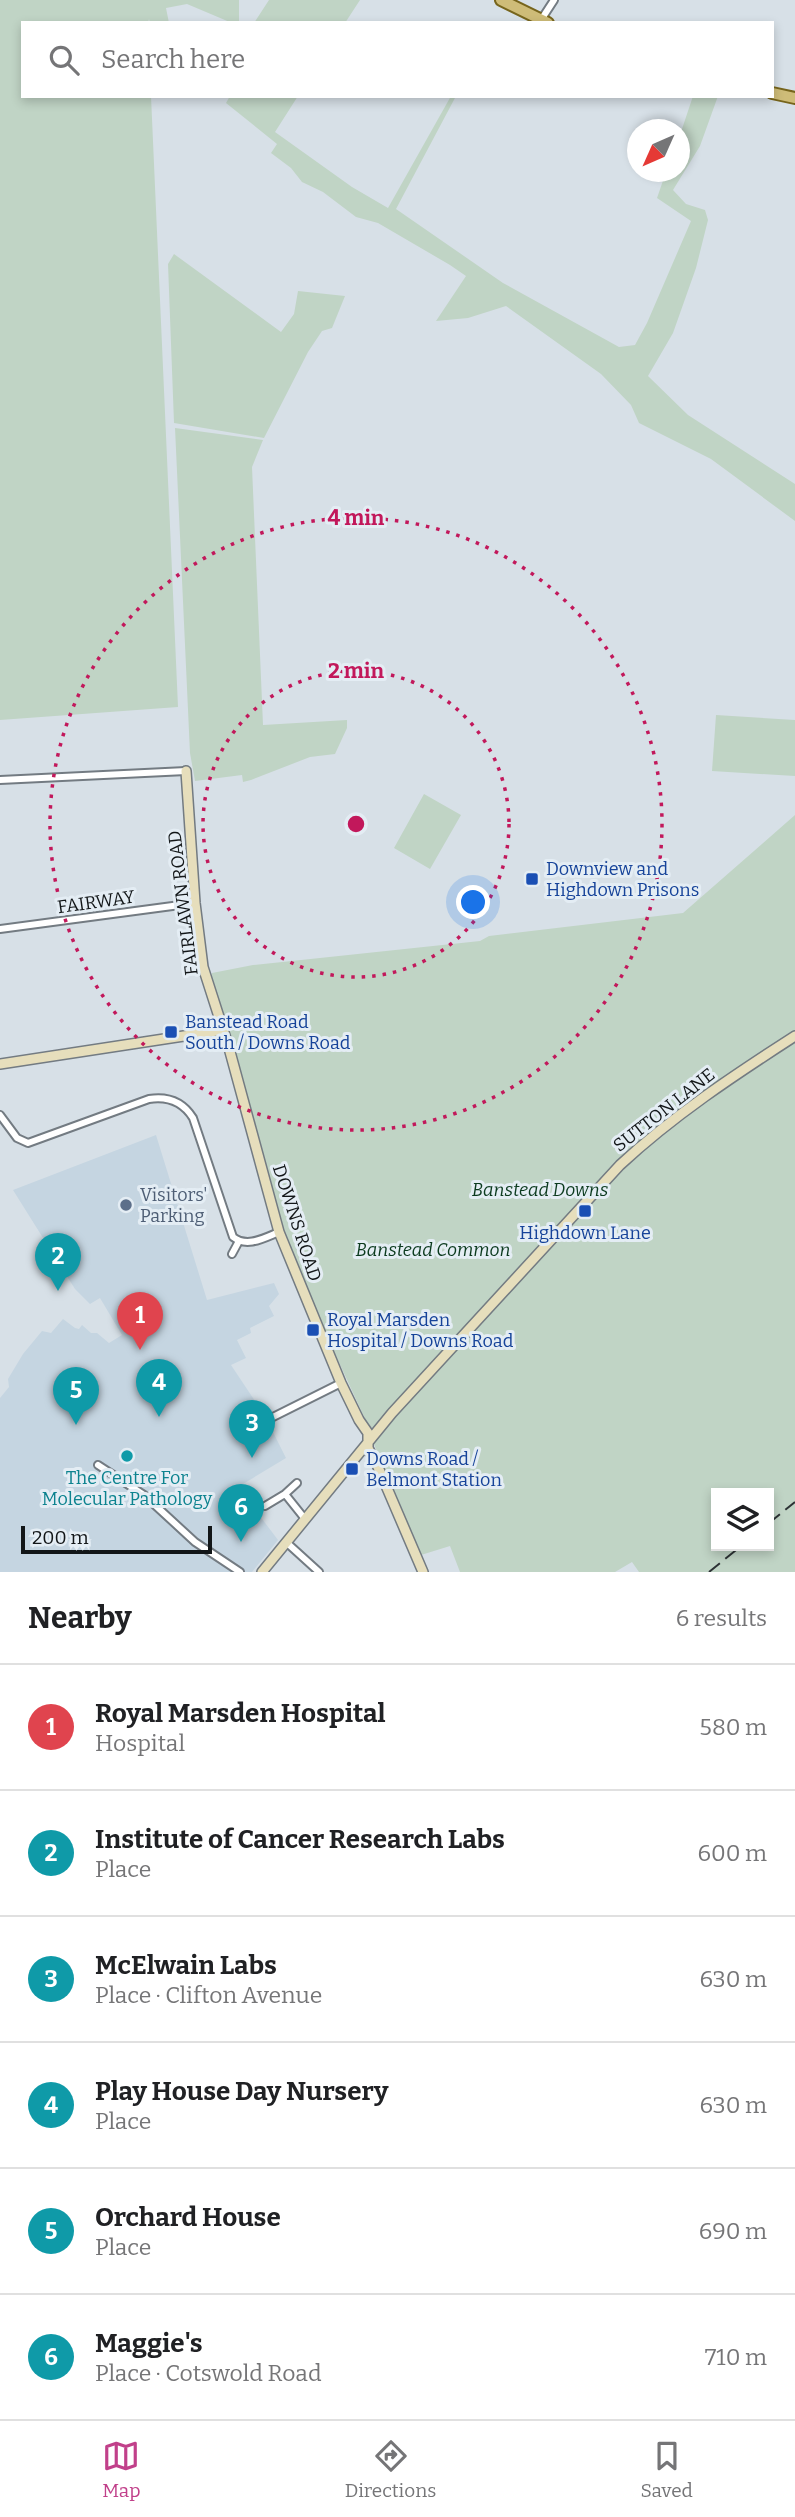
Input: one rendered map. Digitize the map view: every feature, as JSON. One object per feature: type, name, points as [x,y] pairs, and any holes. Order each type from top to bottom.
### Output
[{"type":"main road","points":[[501,0],[545,21]]},
{"type":"main road","points":[[774,93],[795,98]]},
{"type":"street","points":[[545,21],[554,0]]},
{"type":"street","points":[[0,780],[186,771]]},
{"type":"street","name":"FAIRLAWN ROAD","points":[[186,771],[195,903],[203,967],[223,1030]]},
{"type":"street","name":"FAIRWAY","points":[[0,929],[195,903]]},
{"type":"street","points":[[0,1064],[223,1030]]},
{"type":"street","name":"DOWNS ROAD","points":[[223,1030],[279,1232],[341,1383],[368,1433],[368,1447],[423,1572]]},
{"type":"street","name":"SUTTON LANE","points":[[262,1572],[369,1441],[620,1165],[658,1130],[727,1080],[795,1036]]},
{"type":"street","points":[[0,1115],[17,1138],[28,1143],[149,1100],[162,1098],[178,1103],[193,1118],[233,1237],[248,1242],[279,1232]]},
{"type":"street","points":[[232,1254],[239,1241]]},
{"type":"street","points":[[267,1420],[341,1383]]},
{"type":"street","points":[[98,1465],[144,1495],[195,1542],[240,1572]]},
{"type":"street","points":[[265,1506],[297,1483]]},
{"type":"street","points":[[285,1494],[305,1519]]},
{"type":"street","points":[[286,1542],[319,1572]]},
{"type":"shaded area","points":[[156,1135],[207,1300],[274,1283],[279,1294],[269,1306],[274,1316],[250,1328],[251,1333],[237,1340],[246,1358],[231,1365],[265,1416],[286,1458],[238,1487],[278,1540],[252,1572],[0,1572],[0,1398],[9,1387],[8,1379],[23,1354],[42,1331],[51,1333],[63,1319],[75,1328],[79,1329],[82,1325],[109,1343],[122,1335],[100,1298],[90,1304],[75,1289],[13,1190]]},
{"type":"green space","points":[[0,0],[239,0],[239,21],[227,21],[187,4],[166,8],[169,21],[21,21],[21,98],[151,98],[178,707],[0,720]]},
{"type":"green space","points":[[269,0],[360,0],[346,21],[255,21]]},
{"type":"green space","points":[[229,98],[297,98],[275,132],[352,187],[388,208],[450,98],[455,98],[396,209],[503,283],[619,347],[635,345],[691,221],[657,198],[663,182],[678,182],[673,190],[686,204],[705,210],[708,220],[696,268],[673,333],[648,376],[688,415],[795,484],[795,521],[711,459],[639,423],[631,405],[601,374],[506,306],[468,318],[436,321],[466,276],[378,223],[356,217],[323,192],[302,182],[291,168],[271,153],[277,144],[226,103]]},
{"type":"green space","points":[[692,98],[717,98],[700,146],[690,162],[690,119],[685,119]]},
{"type":"green space","points":[[174,254],[281,332],[294,314],[298,291],[345,296],[332,328],[322,331],[308,352],[264,438],[174,423],[168,264]]},
{"type":"green space","points":[[175,428],[263,440],[252,467],[263,725],[347,720],[347,728],[335,754],[310,757],[243,782],[242,775],[195,781],[190,753]]},
{"type":"green space","points":[[716,715],[795,720],[795,776],[712,771]]},
{"type":"green space","points":[[424,794],[461,815],[430,869],[394,848]]},
{"type":"green space","name":"Banstead Downs","points":[[795,815],[795,1572],[639,1572],[632,1562],[615,1572],[460,1572],[450,1546],[421,1555],[373,1442],[378,1435],[366,1421],[279,1232],[209,985],[212,973],[253,965],[480,941],[489,936],[683,913]]},
{"type":"railway","points":[[774,1519],[795,1502]]},
{"type":"railway","points":[[709,1572],[735,1551]]},
{"type":"place","name":"Downview and Highdown Prisons","points":[[532,879]]},
{"type":"place","name":"Banstead Road South / Downs Road","points":[[171,1032]]},
{"type":"place","name":"Visitors' Parking","points":[[126,1205]]},
{"type":"place","name":"Highdown Lane","points":[[585,1211]]},
{"type":"place","name":"Institute of Cancer Research Labs","points":[[58,1291]]},
{"type":"place","name":"Royal Marsden Hospital / Downs Road","points":[[313,1330]]},
{"type":"place","name":"Royal Marsden Hospital","points":[[140,1350]]},
{"type":"place","name":"Play House Day Nursery","points":[[159,1417]]},
{"type":"place","name":"Orchard House","points":[[76,1425]]},
{"type":"place","name":"The Centre For Molecular Pathology","points":[[127,1456]]},
{"type":"place","name":"McElwain Labs","points":[[252,1458]]},
{"type":"place","name":"Downs Road / Belmont Station","points":[[352,1469]]},
{"type":"place","name":"Maggie's","points":[[241,1542]]},
{"type":"park label","name":"Banstead Common","points":[[433,1250]]}]
